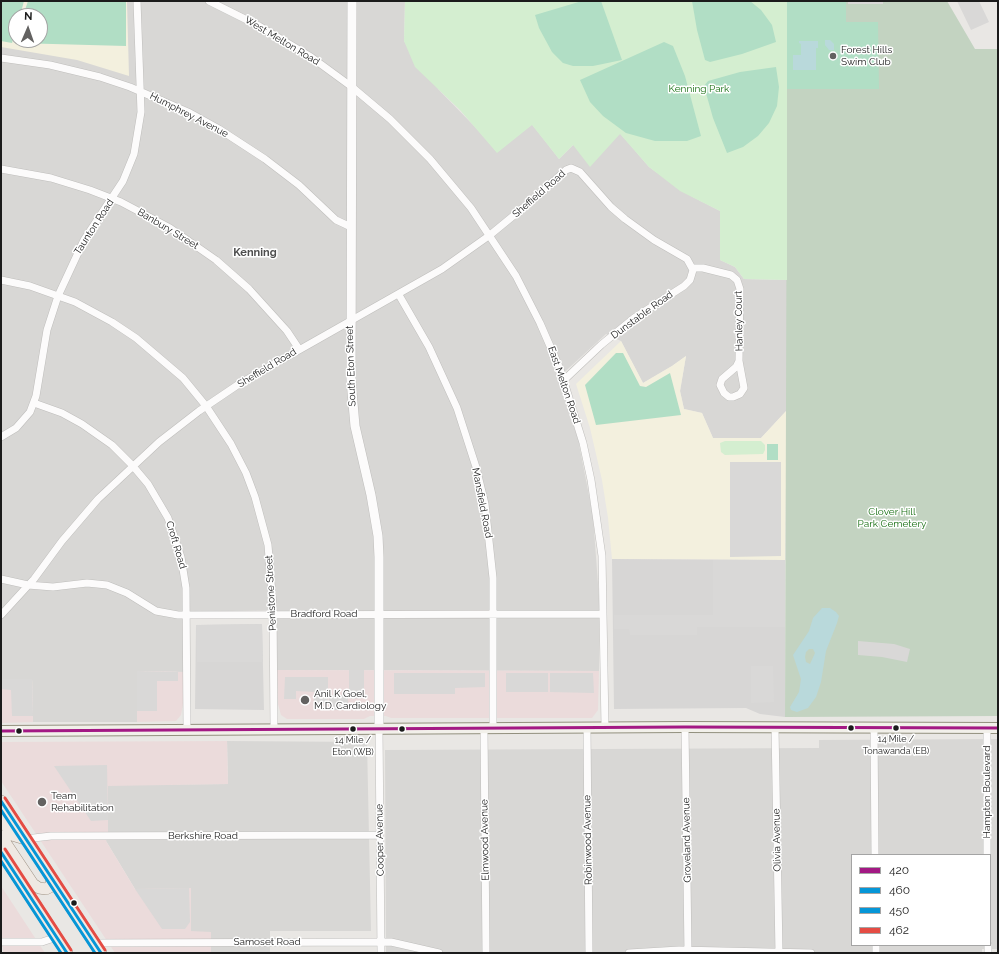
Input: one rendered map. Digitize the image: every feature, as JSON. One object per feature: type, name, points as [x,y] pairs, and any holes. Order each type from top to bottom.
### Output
[{"type":"main road","points":[[1,730],[587,727],[998,728]]},
{"type":"main road","points":[[1,802],[101,953]]},
{"type":"main road","points":[[1,818],[12,835],[25,839]]},
{"type":"main road","points":[[1,836],[33,884],[42,889],[50,887],[52,879]]},
{"type":"main road","points":[[1,852],[67,953]]},
{"type":"street","name":"Taunton Road","points":[[1,437],[21,424],[30,412],[34,403],[43,346],[58,296],[79,250],[123,181],[136,147],[141,112],[136,1]]},
{"type":"street","name":"West Melton Road","points":[[209,1],[282,38],[352,87]]},
{"type":"street","name":"South Eton Street","points":[[352,1],[350,322],[352,410],[378,536],[379,728]]},
{"type":"street","name":"Humphrey Avenue","points":[[1,58],[44,64],[82,72],[140,91],[195,116],[243,144],[299,186],[336,220],[351,227]]},
{"type":"street","name":"East Melton Road","points":[[352,87],[390,119],[430,159],[471,208],[490,235],[528,298],[564,380],[583,443],[594,496],[602,556],[605,727]]},
{"type":"street","name":"Sheffield Road","points":[[1,615],[28,585],[81,518],[132,465],[159,442],[206,406],[239,384],[442,270],[490,235],[566,170],[571,168],[580,172],[606,202],[625,219],[654,240],[688,259],[692,266]]},
{"type":"street","name":"Banbury Street","points":[[1,169],[51,178],[112,198],[170,228],[216,260],[269,310],[300,349]]},
{"type":"street","name":"Hanley Court","points":[[692,266],[726,272],[731,274],[737,280],[740,294],[739,361],[744,388],[740,394],[729,396],[721,390],[721,381],[736,367],[739,361]]},
{"type":"street","name":"Dunstable Road","points":[[564,380],[601,345],[634,318],[684,286],[690,280],[692,266]]},
{"type":"street","name":"Penistone Street","points":[[1,280],[30,286],[58,296],[90,310],[136,338],[172,367],[206,406],[239,459],[255,497],[268,545],[271,568],[274,728]]},
{"type":"street","name":"Mansfield Road","points":[[399,295],[429,347],[457,408],[467,438],[484,504],[493,578],[494,614],[489,728]]},
{"type":"street","name":"Croft Road","points":[[34,403],[82,424],[107,441],[132,465],[154,494],[168,518],[176,537],[184,576],[187,615],[187,729]]},
{"type":"street","name":"Bradford Road","points":[[1,579],[28,585],[53,587],[87,583],[107,585],[128,593],[156,611],[187,615],[604,614]]},
{"type":"street","name":"Robinwood Avenue","points":[[587,727],[589,953]]},
{"type":"street","name":"Groveland Avenue","points":[[685,727],[688,951]]},
{"type":"street","name":"Olivia Avenue","points":[[775,727],[778,952]]},
{"type":"street","name":"Cooper Avenue","points":[[379,728],[382,953]]},
{"type":"street","name":"Elmwood Avenue","points":[[486,953],[489,728]]},
{"type":"street","points":[[874,728],[875,854]]},
{"type":"street","name":"Hampton Boulevard","points":[[987,728],[987,854]]},
{"type":"street","name":"Berkshire Road","points":[[25,839],[51,836],[380,835]]},
{"type":"street","points":[[1,942],[42,942],[57,937]]},
{"type":"street","name":"Samoset Road","points":[[94,942],[381,942],[403,944],[439,953]]},
{"type":"street","points":[[629,953],[688,951],[811,953]]},
{"type":"shaded area","points":[[1,1],[405,1],[404,41],[439,90],[479,131],[497,152],[532,124],[559,159],[573,145],[620,133],[649,167],[691,196],[720,211],[720,260],[735,267],[744,279],[787,280],[787,410],[761,438],[713,438],[702,413],[684,409],[680,391],[686,356],[643,383],[621,341],[606,334],[558,378],[578,439],[593,516],[599,598],[599,671],[277,670],[277,610],[184,612],[184,672],[137,671],[137,722],[33,722],[32,679],[1,679]]},
{"type":"shaded area","points":[[1,1],[127,1],[129,76],[77,60],[1,47]]},
{"type":"shaded area","points":[[848,1],[883,1],[883,4],[848,4]]},
{"type":"shaded area","points":[[957,1],[979,1],[989,22],[971,30]]},
{"type":"shaded area","points":[[621,341],[643,383],[686,356],[680,391],[684,409],[702,413],[713,438],[761,438],[787,410],[785,560],[612,559],[602,480],[590,428],[576,384]]},
{"type":"shaded area","points":[[730,462],[781,462],[781,556],[730,557]]},
{"type":"shaded area","points":[[612,559],[785,560],[785,717],[760,714],[746,708],[614,709]]},
{"type":"shaded area","points":[[713,560],[785,560],[785,627],[697,627],[697,635],[630,635],[629,629],[614,629],[614,615],[713,615]]},
{"type":"shaded area","points":[[262,624],[264,710],[195,709],[196,625]]},
{"type":"shaded area","points":[[262,624],[263,662],[197,662],[196,625]]},
{"type":"shaded area","points":[[858,641],[894,644],[910,649],[907,662],[882,657],[858,655]]},
{"type":"shaded area","points":[[751,666],[773,666],[774,702],[751,703]]},
{"type":"shaded area","points":[[277,670],[599,671],[598,710],[592,718],[391,718],[386,716],[370,716],[364,719],[287,719],[281,715],[278,704]]},
{"type":"shaded area","points":[[349,670],[364,670],[364,698],[349,699]]},
{"type":"shaded area","points":[[137,671],[184,672],[184,699],[181,715],[176,721],[137,722]]},
{"type":"shaded area","points":[[137,671],[178,672],[178,681],[157,681],[157,711],[137,711]]},
{"type":"shaded area","points":[[394,673],[485,673],[485,687],[455,688],[455,694],[394,694]]},
{"type":"shaded area","points":[[506,673],[548,673],[548,692],[506,692]]},
{"type":"shaded area","points":[[550,673],[593,673],[594,693],[550,692]]},
{"type":"shaded area","points":[[285,677],[328,677],[328,703],[314,703],[314,692],[296,691],[296,699],[284,699]]},
{"type":"shaded area","points":[[1,679],[32,679],[33,722],[1,723]]},
{"type":"shaded area","points":[[1,679],[32,679],[33,716],[12,716],[11,690],[1,689]]},
{"type":"shaded area","points":[[329,695],[348,695],[348,710],[329,710]]},
{"type":"shaded area","points":[[998,739],[998,949],[982,949],[982,953],[386,953],[385,750],[819,748],[819,740]]},
{"type":"shaded area","points":[[227,741],[367,742],[371,931],[270,931],[270,953],[211,953],[211,932],[191,932],[135,889],[106,841],[108,832],[108,785],[228,784]]},
{"type":"shaded area","points":[[227,741],[228,784],[108,786],[108,832],[106,841],[135,889],[191,888],[191,931],[211,932],[211,953],[115,953],[1,781],[1,742]]},
{"type":"shaded area","points":[[107,765],[108,820],[91,821],[54,766]]},
{"type":"shaded area","points":[[1,886],[45,953],[3,953],[3,947],[1,947]]},
{"type":"shaded area","points":[[189,888],[190,922],[185,929],[162,929],[135,889]]},
{"type":"green space","points":[[1,1],[24,1],[22,8],[8,8],[8,42],[1,41]]},
{"type":"green space","points":[[28,1],[126,1],[126,46],[48,44],[48,8],[26,8]]},
{"type":"green space","name":"Kenning Park","points":[[405,1],[787,1],[787,280],[744,279],[735,267],[720,260],[720,211],[680,191],[649,167],[620,134],[590,167],[573,145],[559,159],[532,125],[497,153],[460,110],[415,67],[404,41]]},
{"type":"green space","points":[[582,1],[601,1],[622,60],[593,66],[573,66],[563,63],[552,52],[539,28],[535,15]]},
{"type":"green space","points":[[692,1],[750,1],[761,10],[772,25],[776,42],[742,54],[710,62],[705,60],[697,30]]},
{"type":"green space","name":"Forest Hills Swim Club","points":[[787,1],[846,1],[846,22],[878,22],[879,89],[787,89]]},
{"type":"green space","name":"Clover Hill Park Cemetery","points":[[846,1],[947,1],[975,49],[998,49],[998,716],[785,717],[787,89],[879,89],[846,22]]},
{"type":"green space","points":[[664,42],[673,46],[685,76],[701,136],[687,141],[655,141],[626,133],[603,116],[590,102],[580,80]]},
{"type":"green space","points":[[776,67],[779,87],[777,106],[769,123],[758,136],[743,147],[727,153],[713,118],[704,86],[708,81],[740,72]]},
{"type":"green space","points":[[616,353],[623,353],[640,386],[646,387],[670,373],[681,415],[596,425],[585,385]]},
{"type":"green space","points":[[725,441],[761,441],[765,445],[765,450],[763,454],[725,455],[721,452],[720,443]]},
{"type":"green space","points":[[767,444],[778,444],[778,460],[767,460]]},
{"type":"water","points":[[825,40],[830,40],[834,44],[834,50],[829,50],[825,45]]},
{"type":"water","points":[[799,41],[818,41],[818,48],[816,48],[816,70],[793,70],[793,55],[801,55],[801,44]]},
{"type":"water","points":[[822,608],[830,608],[839,616],[826,651],[821,682],[816,697],[808,708],[797,712],[791,710],[790,707],[799,692],[801,679],[793,655],[809,631],[813,618]],"holes":[[[809,649],[813,649],[815,653],[810,664],[806,662],[805,657],[806,652]]]},
{"type":"transit line","name":"420","points":[[1,731],[685,727],[998,728]]},
{"type":"transit line","name":"462","points":[[5,798],[105,950]]},
{"type":"transit line","name":"460","points":[[1,801],[101,953]]},
{"type":"transit line","name":"450","points":[[1,810],[95,953]]},
{"type":"transit line","name":"462","points":[[5,849],[71,950]]},
{"type":"transit line","name":"460","points":[[1,852],[67,953]]},
{"type":"transit line","name":"450","points":[[1,861],[61,953]]},
{"type":"place","name":"Forest Hills Swim Club","points":[[833,56]]},
{"type":"place","name":"Anil K Goel, M.D. Cardiology","points":[[305,700]]},
{"type":"place","name":"14 Mile / Tonawanda (EB)","points":[[896,728]]},
{"type":"place","name":"14 Mile / Eton (WB)","points":[[353,729]]},
{"type":"place","name":"Team Rehabilitation","points":[[42,802]]},
{"type":"district","name":"Kenning","points":[[255,253]]}]
